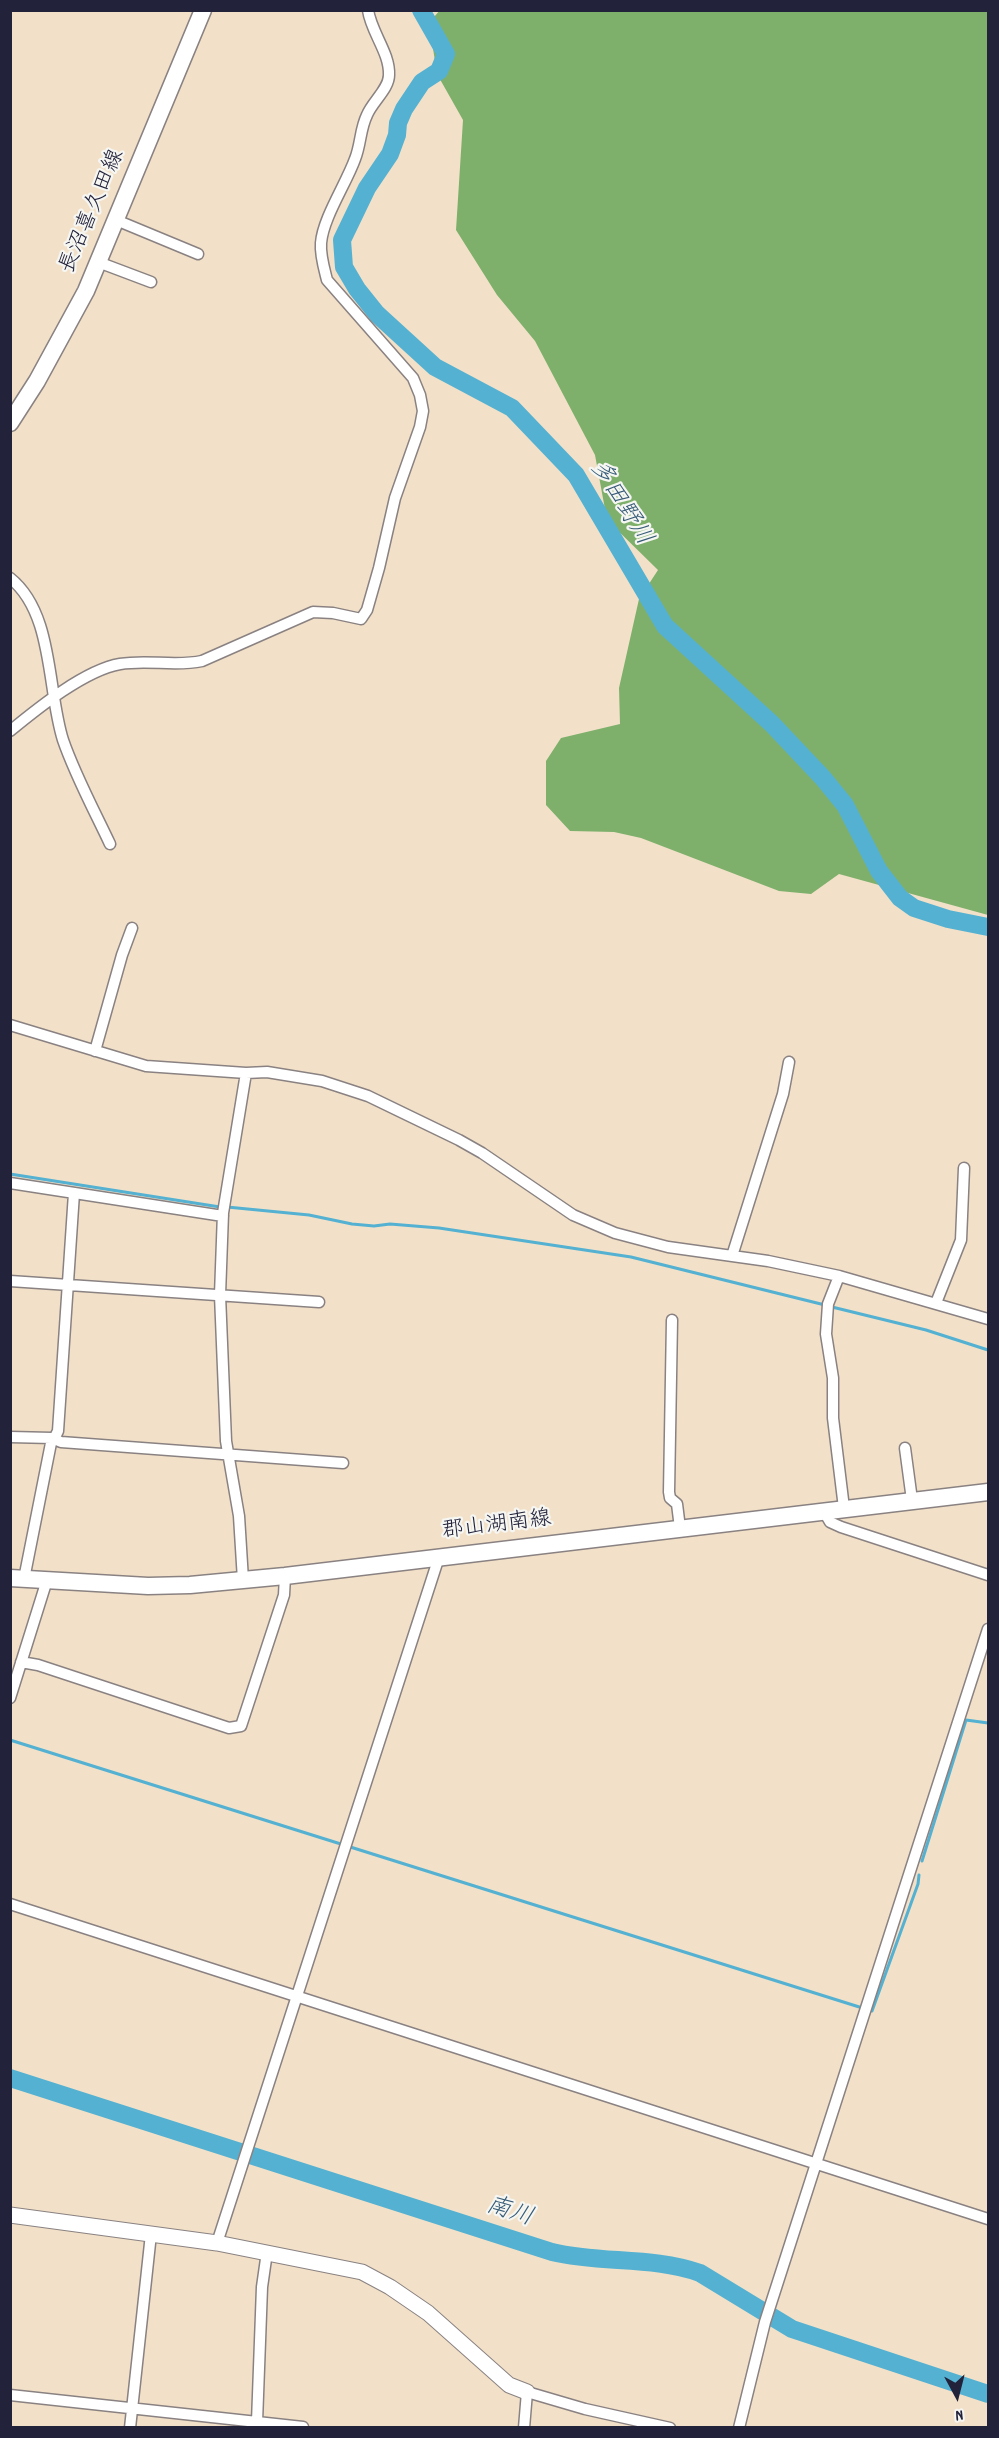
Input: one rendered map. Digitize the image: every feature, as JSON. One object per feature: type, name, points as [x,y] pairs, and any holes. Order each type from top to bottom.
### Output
[{"type":"main road","name":"長沼喜久田線","points":[[10,423],[65,332],[98,262],[203,10]]},
{"type":"main road","name":"郡山湖南線","points":[[17,1579],[148,1586],[243,1580],[988,1492]]},
{"type":"street","points":[[10,731],[52,698],[106,667],[136,663],[183,665],[202,661],[313,612],[333,613],[362,619],[367,610],[395,498],[423,418],[422,401],[413,378],[327,280],[322,258],[321,244],[324,231],[355,160],[368,113],[388,82],[389,68],[371,26],[368,10]]},
{"type":"street","points":[[116,220],[198,254]]},
{"type":"street","points":[[98,262],[151,282]]},
{"type":"street","points":[[10,578],[28,598],[45,636],[52,698],[64,741],[110,844]]},
{"type":"street","points":[[94,1051],[132,928]]},
{"type":"street","points":[[10,1025],[94,1051],[160,1068],[294,1075],[322,1081],[357,1092],[482,1153],[561,1208],[592,1225],[668,1247],[768,1261],[839,1276],[988,1319]]},
{"type":"street","points":[[732,1256],[783,1094],[789,1062]]},
{"type":"street","points":[[243,1580],[239,1516],[227,1454],[220,1295],[223,1216],[246,1073]]},
{"type":"street","points":[[936,1303],[961,1240],[964,1168]]},
{"type":"street","points":[[10,1183],[223,1216]]},
{"type":"street","points":[[17,1579],[52,1438],[56,1437],[58,1431],[74,1193]]},
{"type":"street","points":[[839,1276],[828,1304],[826,1334],[833,1378],[833,1418],[844,1508]]},
{"type":"street","points":[[10,1281],[319,1302]]},
{"type":"street","points":[[672,1320],[669,1492],[676,1504],[680,1528]]},
{"type":"street","points":[[10,1437],[52,1438],[61,1442],[344,1463]]},
{"type":"street","points":[[905,1448],[912,1500]]},
{"type":"street","points":[[823,1510],[830,1522],[841,1527],[988,1575]]},
{"type":"street","points":[[217,2243],[439,1557]]},
{"type":"street","points":[[21,1662],[38,1665],[229,1728],[238,1728],[241,1726],[284,1595],[285,1576]]},
{"type":"street","points":[[10,1698],[47,1580]]},
{"type":"street","points":[[739,2427],[765,2322],[988,1629]]},
{"type":"street","points":[[10,1904],[988,2219]]},
{"type":"street","points":[[10,2215],[217,2243],[345,2268],[376,2279],[428,2313],[509,2385],[576,2407],[670,2427]]},
{"type":"street","points":[[130,2427],[151,2234]]},
{"type":"street","points":[[257,2422],[262,2287],[267,2252]]},
{"type":"street","points":[[524,2427],[527,2392]]},
{"type":"street","points":[[10,2395],[303,2427]]},
{"type":"green space","points":[[440,10],[988,11],[988,915],[839,874],[811,894],[779,891],[641,838],[614,832],[570,831],[546,805],[546,761],[561,738],[620,724],[619,688],[639,599],[658,570],[607,520],[595,455],[535,341],[497,295],[456,230],[463,120],[437,74],[429,23]]},
{"type":"waterway","name":"多田野川","points":[[421,10],[446,54],[439,71],[422,82],[404,109],[390,154],[367,188],[342,240],[344,267],[357,289],[377,314],[435,367],[512,408],[576,475],[665,626],[772,724],[823,778],[845,805],[879,871],[900,898],[914,908],[948,919],[988,927]]},
{"type":"waterway","points":[[10,1174],[220,1207]]},
{"type":"waterway","points":[[227,1207],[309,1215],[352,1224],[439,1228],[631,1257],[825,1305]]},
{"type":"waterway","points":[[832,1307],[926,1330],[988,1350]]},
{"type":"waterway","points":[[922,1861],[966,1720],[988,1723]]},
{"type":"waterway","points":[[10,1740],[872,2011],[918,1884],[919,1875]]},
{"type":"waterway","name":"南川","points":[[10,2078],[552,2252],[570,2256],[664,2264],[700,2273],[792,2329],[988,2394]]}]
